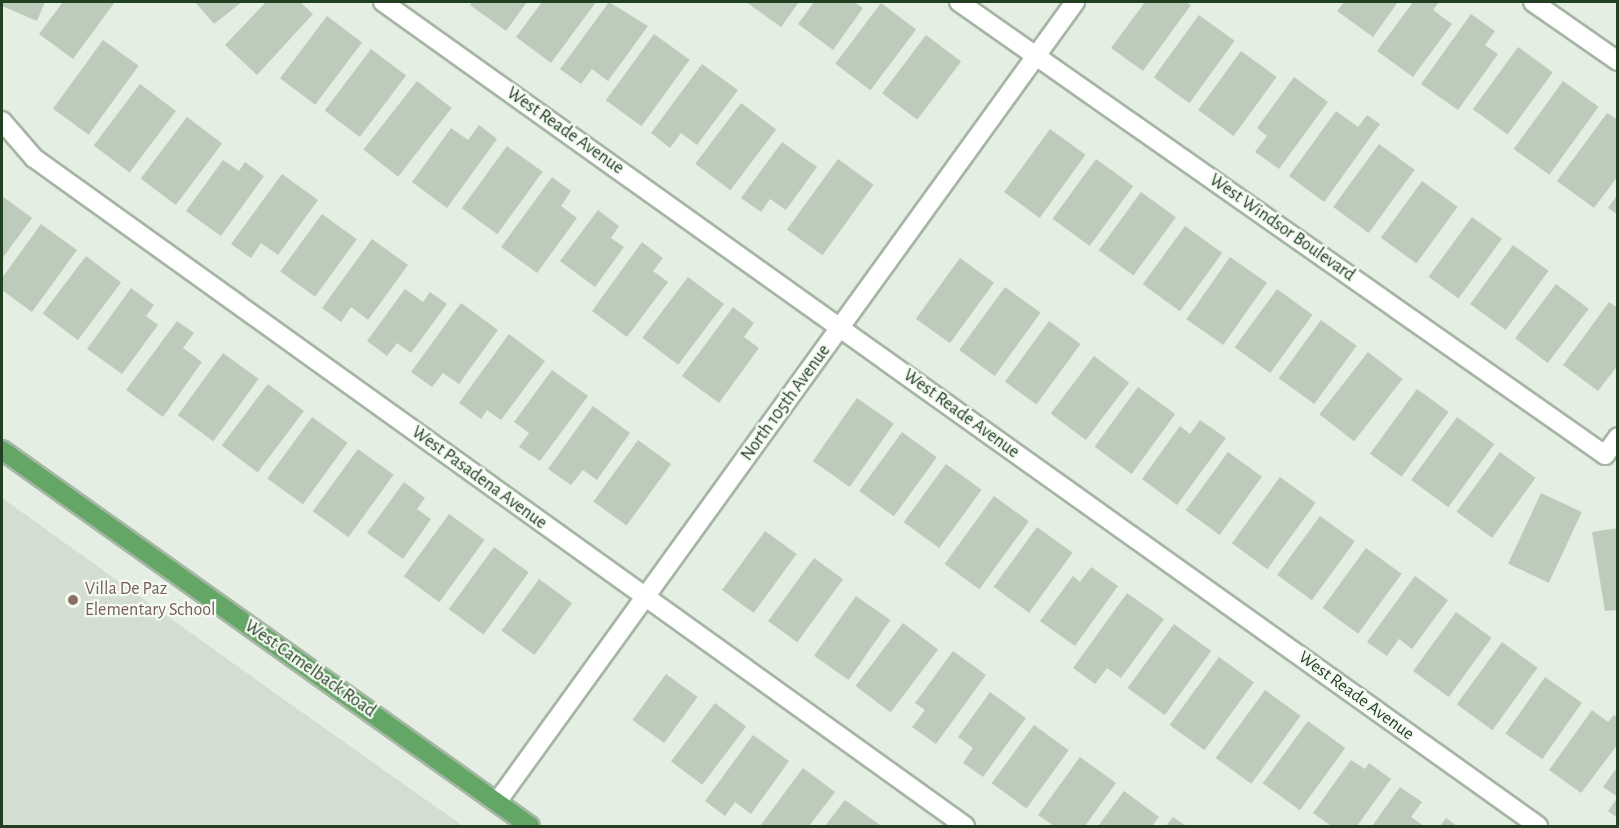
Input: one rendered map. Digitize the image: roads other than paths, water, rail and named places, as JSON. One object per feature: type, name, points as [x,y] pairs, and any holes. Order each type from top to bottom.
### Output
[{"type":"main road","name":"West Camelback Road","points":[[2,450],[530,826]]},
{"type":"street","name":"West Reade Avenue","points":[[383,2],[1538,826]]},
{"type":"street","name":"West Windsor Boulevard","points":[[959,2],[1605,455],[1617,437]]},
{"type":"street","name":"North 105th Avenue","points":[[497,802],[1075,2]]},
{"type":"street","points":[[1533,2],[1617,61]]},
{"type":"street","name":"West Pasadena Avenue","points":[[2,121],[34,158],[965,826]]},
{"type":"place","name":"Villa De Paz Elementary School","points":[[73,600]]}]
